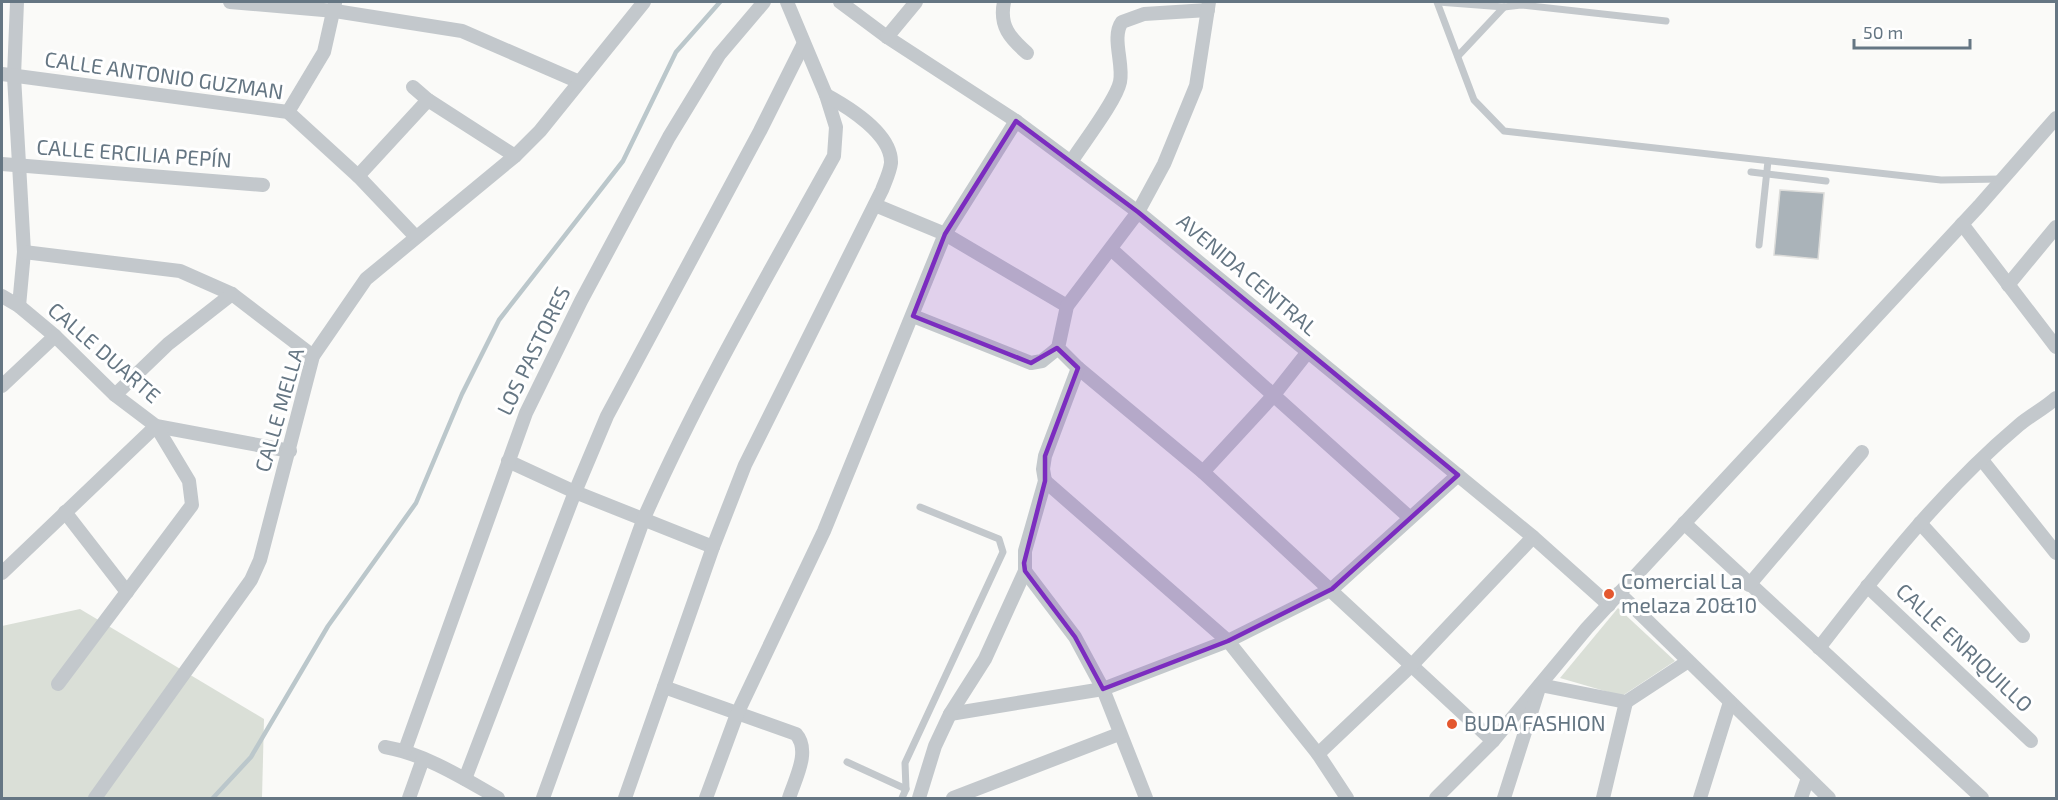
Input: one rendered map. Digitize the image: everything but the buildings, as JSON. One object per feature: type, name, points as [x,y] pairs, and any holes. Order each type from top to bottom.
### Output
[{"type":"street","points":[[17,2],[8,75],[19,167],[24,252],[19,306]]},
{"type":"street","points":[[230,2],[335,6],[462,31],[577,81]]},
{"type":"street","name":"CALLE MELLA","points":[[95,798],[251,580],[260,560],[313,356],[366,279],[415,236],[515,156],[540,131],[577,81],[644,2]]},
{"type":"street","name":"LOS PASTORES","points":[[405,750],[526,413],[669,137],[719,55],[764,2]]},
{"type":"street","points":[[543,798],[644,518],[710,381],[834,156],[836,127],[826,95],[803,45],[787,2]]},
{"type":"street","name":"AVENIDA CENTRAL","points":[[840,2],[887,37],[1016,121],[1138,212],[1533,537],[1609,605]]},
{"type":"street","points":[[887,37],[916,2]]},
{"type":"street","points":[[1004,2],[1002,12],[1005,30],[1027,53]]},
{"type":"street","points":[[288,112],[324,52],[335,6]]},
{"type":"street","points":[[913,316],[1031,363],[1042,361],[1058,348],[1067,306],[1138,212],[1164,164],[1196,86],[1208,6],[1144,14],[1122,22],[1118,31],[1121,70],[1118,89],[1071,162]]},
{"type":"street","points":[[465,779],[575,492],[607,416],[760,131],[803,45]]},
{"type":"street","name":"CALLE ANTONIO GUZMAN","points":[[8,75],[288,112],[358,176],[415,236]]},
{"type":"street","points":[[413,87],[428,100],[515,156]]},
{"type":"street","points":[[625,798],[712,547],[745,465],[875,205],[891,164],[885,142],[850,108],[826,95]]},
{"type":"street","points":[[358,176],[428,100]]},
{"type":"street","points":[[1437,798],[1493,741],[1619,593],[1962,224],[2056,118]]},
{"type":"street","points":[[706,798],[737,714],[824,531],[945,234],[1016,121]]},
{"type":"street","name":"CALLE ERCILIA PEPÍN","points":[[2,164],[263,185]]},
{"type":"street","points":[[875,205],[945,234],[1067,306]]},
{"type":"street","points":[[1962,224],[2008,285],[2054,339]]},
{"type":"street","points":[[2008,285],[2056,227]]},
{"type":"street","points":[[1111,249],[1409,517]]},
{"type":"street","points":[[24,252],[180,271],[232,294],[313,356]]},
{"type":"street","points":[[115,395],[168,344],[232,294]]},
{"type":"street","name":"CALLE DUARTE","points":[[2,296],[19,306],[55,336],[115,395],[156,426],[290,451]]},
{"type":"street","points":[[2,386],[55,336]]},
{"type":"street","points":[[1058,348],[1078,368],[1203,472],[1332,589],[1493,741]]},
{"type":"street","points":[[1203,472],[1272,396],[1307,353]]},
{"type":"street","points":[[1078,368],[1045,456],[1042,469],[1046,481],[1228,641],[1318,754],[1347,798]]},
{"type":"street","points":[[1819,648],[1920,523],[2020,424],[2054,404]]},
{"type":"street","points":[[2,573],[156,426],[189,481],[192,505],[58,684]]},
{"type":"street","points":[[1749,585],[1862,452]]},
{"type":"street","points":[[1982,460],[2056,553]]},
{"type":"street","points":[[508,461],[575,492],[712,547]]},
{"type":"street","points":[[950,714],[1103,688],[1228,641],[1332,589],[1458,475]]},
{"type":"street","points":[[924,796],[935,746],[950,714],[985,659],[1025,571],[1025,551],[1046,481]]},
{"type":"street","points":[[65,512],[127,592]]},
{"type":"street","points":[[1684,523],[1982,798]]},
{"type":"street","points":[[1920,523],[2023,636]]},
{"type":"street","points":[[1318,754],[1412,665],[1533,537]]},
{"type":"street","points":[[1025,571],[1075,636],[1103,688],[1119,734],[1146,798]]},
{"type":"street","name":"CALLE ENRIQUILLO","points":[[1867,586],[2031,741]]},
{"type":"street","points":[[1619,593],[1687,662],[1829,798]]},
{"type":"street","points":[[1603,798],[1626,702],[1687,662]]},
{"type":"street","points":[[1540,685],[1626,702]]},
{"type":"street","points":[[1504,798],[1540,685]]},
{"type":"street","points":[[664,687],[796,734],[802,741],[804,751],[789,798]]},
{"type":"street","points":[[1700,798],[1730,702]]},
{"type":"street","points":[[953,798],[1119,734]]},
{"type":"street","points":[[385,747],[405,750],[498,798]]},
{"type":"street","points":[[409,798],[423,759]]},
{"type":"street","points":[[1801,798],[1808,778]]},
{"type":"lane","points":[[1666,21],[1521,5],[1504,7],[1437,2],[1474,100],[1504,131],[1941,180],[2003,179]]},
{"type":"lane","points":[[1458,56],[1504,7]]},
{"type":"lane","points":[[1759,245],[1768,160]]},
{"type":"lane","points":[[1751,172],[1826,181]]},
{"type":"lane","points":[[902,798],[906,789],[905,763],[1003,552],[999,538],[920,507]]},
{"type":"lane","points":[[846,762],[906,789]]},
{"type":"highlighted area","points":[[1016,121],[1138,212],[1458,475],[1332,589],[1228,641],[1103,689],[1075,637],[1025,571],[1024,563],[1045,481],[1045,456],[1078,368],[1057,348],[1031,363],[913,316],[945,234]]},
{"type":"shaded area","points":[[1618,608],[1675,661],[1622,696],[1560,678]]},
{"type":"shaded area","points":[[80,609],[264,719],[262,798],[2,798],[2,626]]},
{"type":"waterway","points":[[213,798],[251,757],[328,626],[416,503],[462,394],[499,320],[623,161],[676,52],[720,2]]},
{"type":"place","name":"Comercial La melaza 20&10","points":[[1609,594]]},
{"type":"place","name":"BUDA FASHION","points":[[1452,724]]}]
